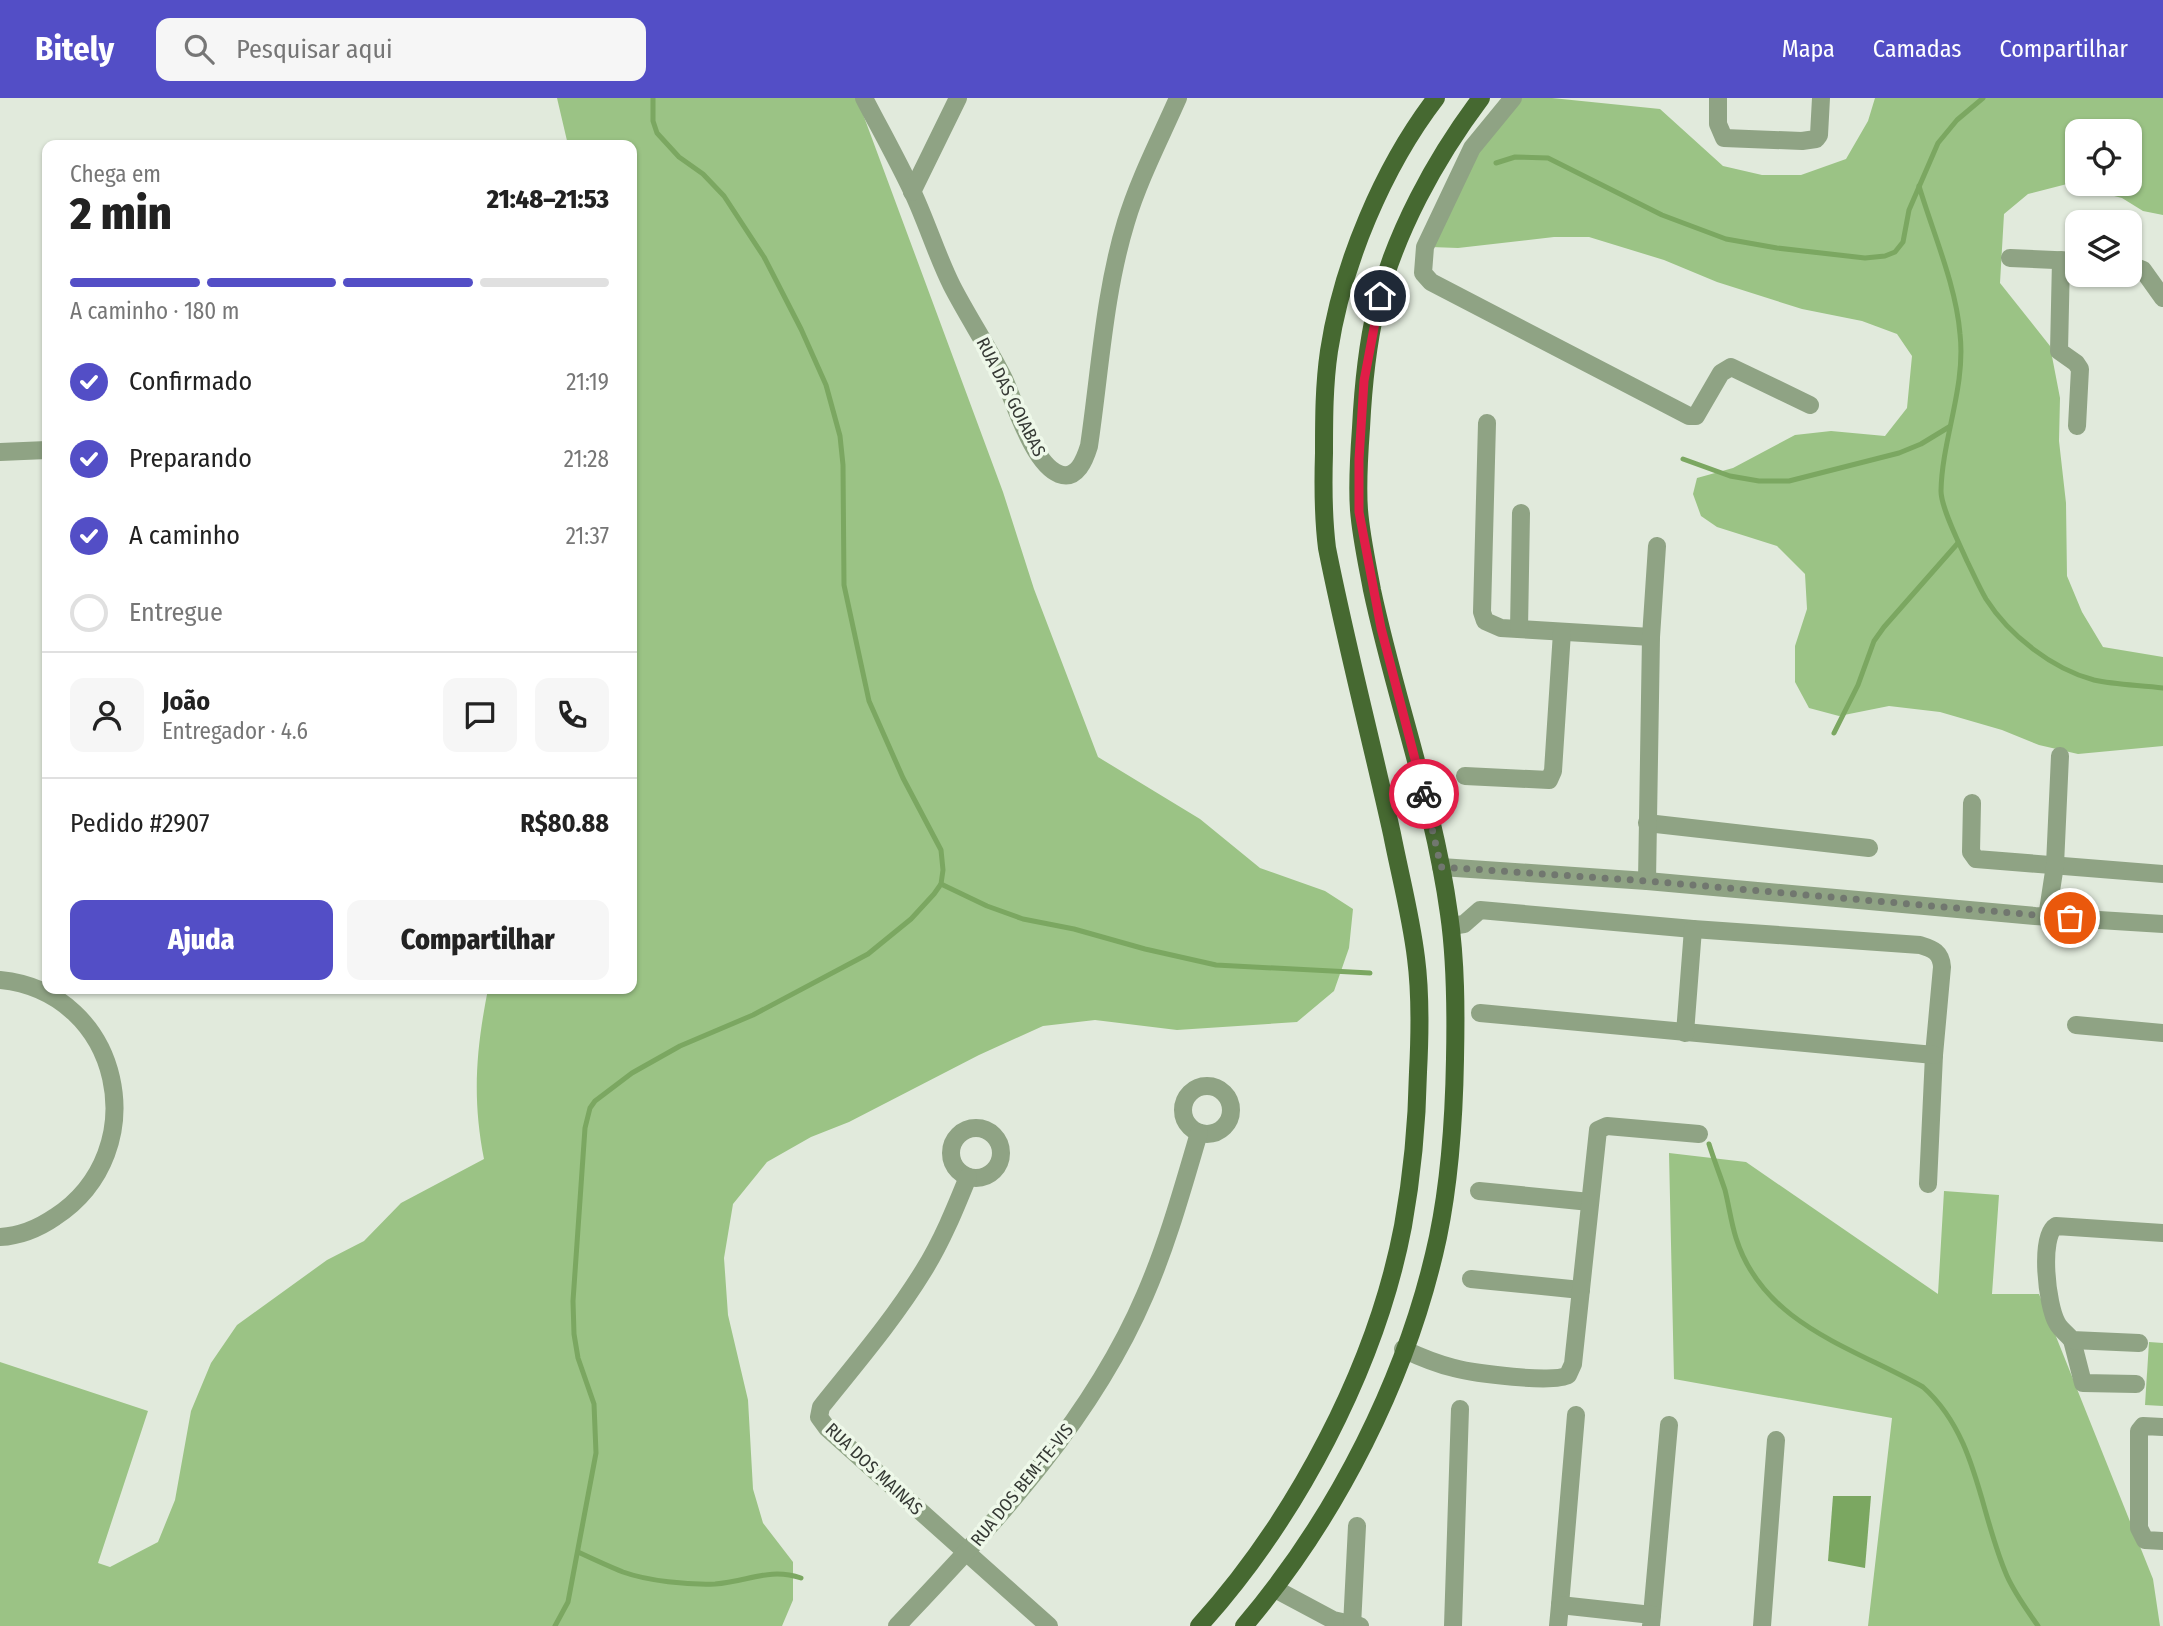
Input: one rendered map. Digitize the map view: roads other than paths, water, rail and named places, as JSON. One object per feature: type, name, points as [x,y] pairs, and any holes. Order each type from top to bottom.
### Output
[{"type":"main road","points":[[1199,1626],[1242,1576],[1273,1531],[1340,1410],[1383,1300],[1408,1195],[1418,1091],[1417,961],[1404,888],[1327,548],[1323,510],[1325,401],[1333,329],[1355,254],[1396,160],[1436,98]]},
{"type":"main road","points":[[1244,1626],[1275,1589],[1343,1486],[1381,1408],[1415,1318],[1437,1240],[1449,1166],[1456,1014],[1451,926],[1441,867],[1373,590],[1359,512],[1359,459],[1367,359],[1375,313],[1387,274],[1411,215],[1440,160],[1481,98]]},
{"type":"street","name":"RUA DAS GOIABAS","points":[[864,98],[912,192],[952,285],[1003,377],[1034,445],[1050,468],[1067,475],[1077,471],[1089,446],[1114,270],[1125,224],[1135,193],[1178,98]]},
{"type":"street","points":[[912,192],[958,98]]},
{"type":"street","points":[[1513,98],[1472,148],[1425,247],[1423,273],[1431,282],[1689,416],[1696,416],[1721,373],[1731,366],[1810,405]]},
{"type":"street","points":[[1718,98],[1718,124],[1724,138],[1810,141],[1816,139],[1820,128],[1821,98]]},
{"type":"street","points":[[2010,258],[2065,261]]},
{"type":"street","points":[[2142,270],[2163,298]]},
{"type":"street","points":[[2066,287],[2059,351],[2077,363],[2080,369],[2077,425]]},
{"type":"street","points":[[1487,423],[1482,612],[1485,621],[1518,629],[1651,637]]},
{"type":"street","points":[[0,452],[42,450]]},
{"type":"street","points":[[1518,629],[1521,513]]},
{"type":"street","points":[[1647,881],[1651,637],[1657,546]]},
{"type":"street","points":[[1465,776],[1549,779],[1553,771],[1562,632]]},
{"type":"street","points":[[2047,917],[2054,865],[2060,755]]},
{"type":"street","points":[[1972,803],[1972,857],[1976,859],[2163,874]]},
{"type":"street","points":[[1647,823],[1869,848]]},
{"type":"street","points":[[1441,867],[1647,881],[2047,917],[2163,924]]},
{"type":"street","points":[[1451,926],[1464,924],[1480,910],[1933,949],[1941,958],[1942,967],[1934,1055],[1928,1184]]},
{"type":"street","points":[[1685,1034],[1693,929]]},
{"type":"street","points":[[0,980],[17,981],[42,992]]},
{"type":"street","points":[[0,1237],[42,1226],[71,1206],[94,1180],[110,1148],[116,1113],[108,1066],[99,1044],[78,1016],[48,994]]},
{"type":"street","points":[[1480,1013],[1934,1055]]},
{"type":"street","points":[[2076,1025],[2163,1033]]},
{"type":"street","points":[[1403,1349],[1418,1357],[1456,1369],[1563,1378],[1573,1364],[1598,1130],[1607,1126],[1699,1134]]},
{"type":"street","name":"RUA DOS BEM-TE-VIS","points":[[897,1626],[1044,1464],[1085,1406],[1116,1354],[1145,1296],[1171,1226],[1199,1133]]},
{"type":"street","name":"RUA DOS MAINAS","points":[[968,1177],[925,1268],[887,1325],[818,1412],[827,1428],[1049,1626]]},
{"type":"street","points":[[1479,1191],[1590,1202]]},
{"type":"street","points":[[2137,1384],[2083,1383],[2072,1340],[2056,1322],[2046,1276],[2048,1236],[2056,1226],[2163,1233]]},
{"type":"street","points":[[1471,1279],[1581,1290]]},
{"type":"street","points":[[2072,1340],[2138,1343]]},
{"type":"street","points":[[1453,1626],[1460,1409]]},
{"type":"street","points":[[1558,1626],[1576,1416]]},
{"type":"street","points":[[1560,1605],[1652,1621],[1668,1425]]},
{"type":"street","points":[[2163,1427],[2143,1426],[2139,1431],[2139,1528],[2145,1540],[2163,1541]]},
{"type":"street","points":[[1762,1626],[1776,1440]]},
{"type":"street","points":[[1352,1626],[1357,1526]]},
{"type":"street","points":[[1275,1589],[1314,1611],[1352,1626],[1360,1626]]},
{"type":"waterway","points":[[555,1626],[568,1602],[596,1453],[594,1404],[578,1358],[573,1301],[585,1128],[590,1108],[595,1101],[632,1073],[680,1046],[753,1015],[868,954],[911,919],[934,894],[941,884],[943,870],[941,850],[903,778],[869,701],[844,585],[843,465],[840,436],[826,385],[764,257],[724,196],[703,174],[679,157],[657,133],[653,121],[653,98]]},
{"type":"waterway","points":[[1496,163],[1515,157],[1548,158],[1662,215],[1726,239],[1865,258],[1885,256],[1895,252],[1903,242],[1909,210],[1938,143],[1957,120],[1983,98]]},
{"type":"waterway","points":[[1919,186],[1949,278],[1960,334],[1960,374],[1942,471],[1942,498],[1951,526],[1976,580],[1986,599],[2007,625],[2019,638],[2047,659],[2094,680],[2163,688]]},
{"type":"waterway","points":[[1683,459],[1730,476],[1759,481],[1789,481],[1899,453],[1921,444],[1949,427]]},
{"type":"waterway","points":[[1834,733],[1858,685],[1874,641],[1958,543]]},
{"type":"waterway","points":[[941,884],[987,906],[1023,919],[1216,965],[1370,973]]},
{"type":"waterway","points":[[1709,1144],[1725,1190],[1736,1238],[1749,1267],[1767,1292],[1813,1330],[1923,1387],[1941,1407],[1966,1451],[2007,1576],[2038,1626]]},
{"type":"waterway","points":[[578,1552],[623,1572],[668,1582],[715,1584],[779,1574],[801,1578]]}]
